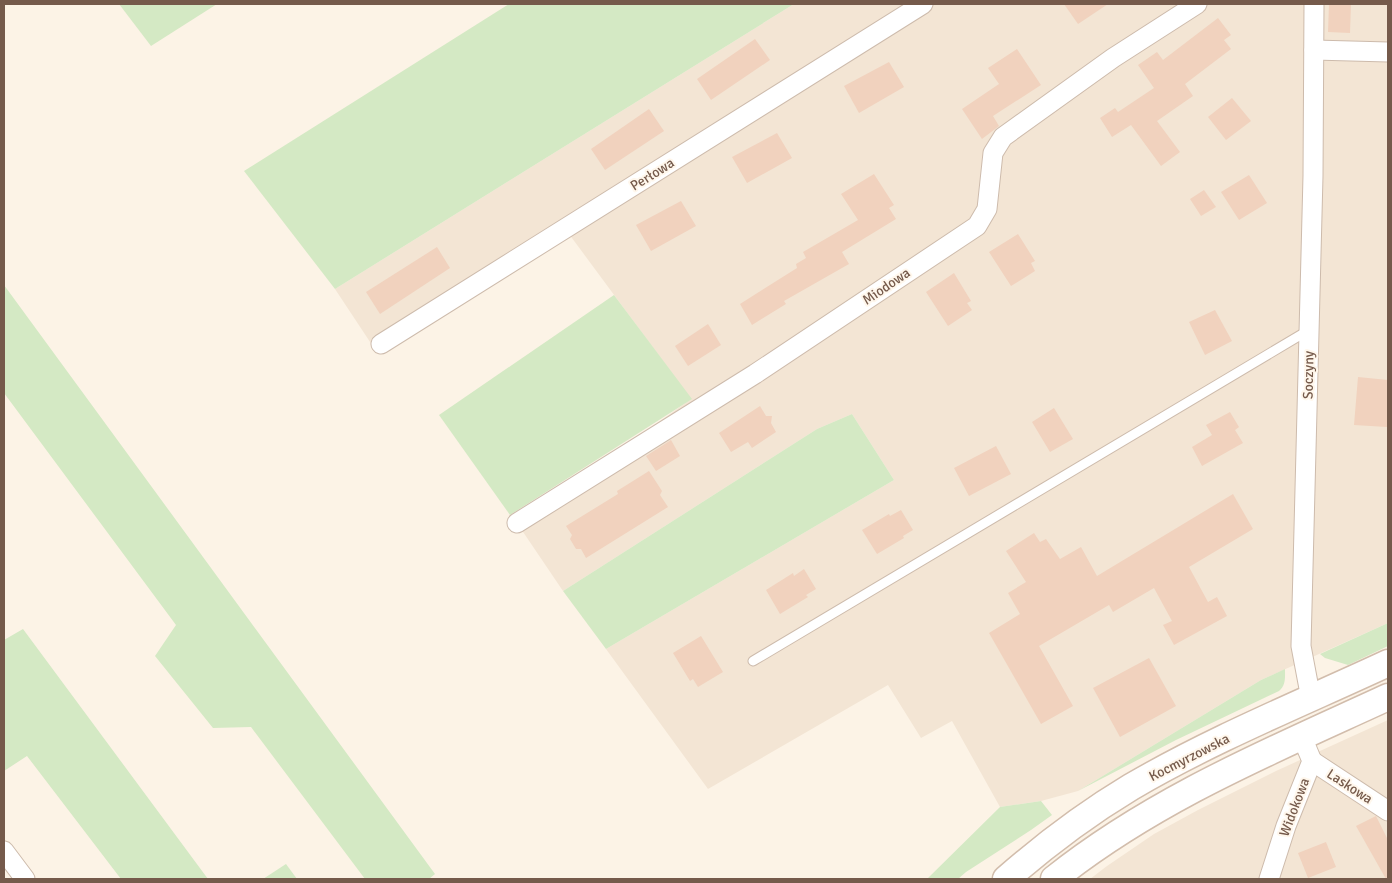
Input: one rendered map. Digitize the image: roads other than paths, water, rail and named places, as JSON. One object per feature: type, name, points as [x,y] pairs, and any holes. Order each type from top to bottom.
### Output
[{"type":"main road","name":"Kocmyrzowska","points":[[1006,879],[1089,813],[1130,788],[1190,755],[1388,663]]},
{"type":"main road","points":[[1054,879],[1100,844],[1142,817],[1208,781],[1388,697]]},
{"type":"street","name":"Perłowa","points":[[381,344],[923,4]]},
{"type":"street","name":"Miodowa","points":[[517,523],[754,374],[976,226],[987,209],[993,153],[1004,137],[1113,58],[1196,4]]},
{"type":"street","name":"Soczyny","points":[[1311,699],[1301,646],[1313,186],[1314,4]]},
{"type":"street","points":[[1314,50],[1388,52]]},
{"type":"street","name":"Widokowa","points":[[1269,879],[1286,826],[1312,761],[1302,736]]},
{"type":"street","name":"Laskowa","points":[[1312,761],[1388,811]]},
{"type":"street","points":[[4,851],[25,879]]},
{"type":"lane","points":[[753,661],[1309,330]]}]
